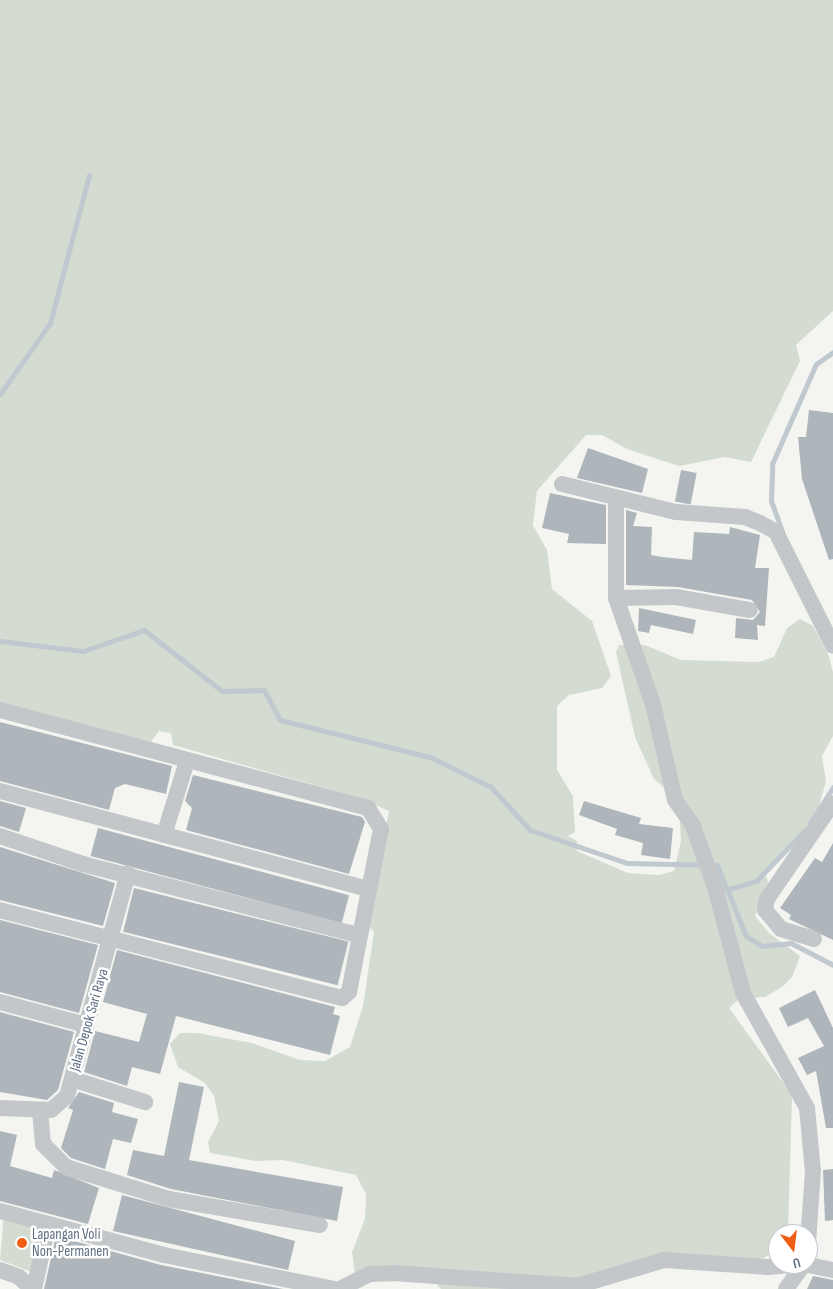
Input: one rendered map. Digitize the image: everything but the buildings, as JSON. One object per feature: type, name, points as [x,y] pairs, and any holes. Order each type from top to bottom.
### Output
[{"type":"street","points":[[562,484],[616,500],[676,512],[745,517],[776,532],[833,646]]},
{"type":"street","points":[[616,500],[616,598],[653,704],[675,800],[693,826],[715,887],[743,993],[807,1108],[813,1171],[809,1224]]},
{"type":"street","points":[[616,598],[676,597],[750,610]]},
{"type":"street","points":[[0,710],[368,808],[381,828],[358,935],[349,992],[336,998],[0,910]]},
{"type":"street","points":[[164,835],[188,761]]},
{"type":"street","points":[[0,791],[368,889]]},
{"type":"street","points":[[814,939],[781,929],[765,910],[767,899],[833,803]]},
{"type":"street","points":[[0,836],[83,864],[128,873],[358,935]]},
{"type":"street","name":"Jalan Depok Sari Raya","points":[[0,1108],[51,1110],[67,1096],[112,940],[128,873]]},
{"type":"street","points":[[0,1002],[86,1025]]},
{"type":"street","points":[[72,1079],[146,1102]]},
{"type":"street","points":[[40,1110],[43,1144],[66,1167],[169,1199],[320,1225]]},
{"type":"street","points":[[0,1212],[48,1226],[261,1277],[334,1289]]},
{"type":"street","points":[[0,1270],[19,1277],[33,1289],[48,1226]]},
{"type":"street","points":[[340,1289],[370,1274],[386,1273],[552,1287],[578,1286],[664,1260],[768,1267]]},
{"type":"street","points":[[818,1267],[833,1270]]},
{"type":"street","points":[[786,1289],[797,1274]]},
{"type":"shaded area","points":[[0,0],[833,0],[833,311],[796,345],[800,361],[751,462],[725,457],[679,466],[627,449],[602,435],[586,435],[537,491],[533,525],[547,550],[552,589],[592,621],[611,676],[602,688],[569,695],[557,706],[557,770],[573,796],[575,832],[568,836],[577,841],[577,851],[628,873],[659,875],[674,871],[681,841],[679,800],[654,779],[635,737],[616,652],[619,645],[645,645],[681,660],[759,662],[774,657],[787,628],[800,619],[813,626],[828,654],[833,672],[833,736],[822,756],[826,781],[812,831],[764,871],[768,882],[755,916],[770,934],[800,956],[792,977],[782,987],[765,997],[739,999],[729,1008],[792,1095],[788,1224],[768,1224],[768,1255],[764,1258],[738,1261],[662,1252],[590,1289],[441,1289],[435,1282],[355,1275],[352,1252],[365,1219],[366,1194],[356,1175],[283,1160],[256,1161],[210,1153],[208,1142],[219,1121],[214,1096],[205,1083],[178,1067],[170,1044],[180,1033],[197,1033],[252,1043],[300,1060],[325,1061],[350,1047],[363,1006],[374,932],[366,923],[389,811],[357,797],[173,745],[171,733],[159,731],[150,743],[0,704]]},
{"type":"shaded area","name":"Lapangan Voli Non-Permanen","points":[[4,1213],[48,1226],[37,1274],[0,1260]]},
{"type":"waterway","points":[[0,394],[50,323],[89,175]]},
{"type":"waterway","points":[[782,531],[771,501],[772,464],[816,364],[833,352]]},
{"type":"waterway","points":[[0,641],[83,651],[144,630],[222,691],[264,690],[280,720],[430,757],[491,787],[530,830],[627,863],[717,865],[746,936],[762,946],[791,943],[833,965]]},
{"type":"waterway","points":[[810,823],[833,787]]},
{"type":"waterway","points":[[726,890],[756,881],[805,830]]},
{"type":"place","name":"Lapangan Voli Non-Permanen","points":[[22,1243]]}]
